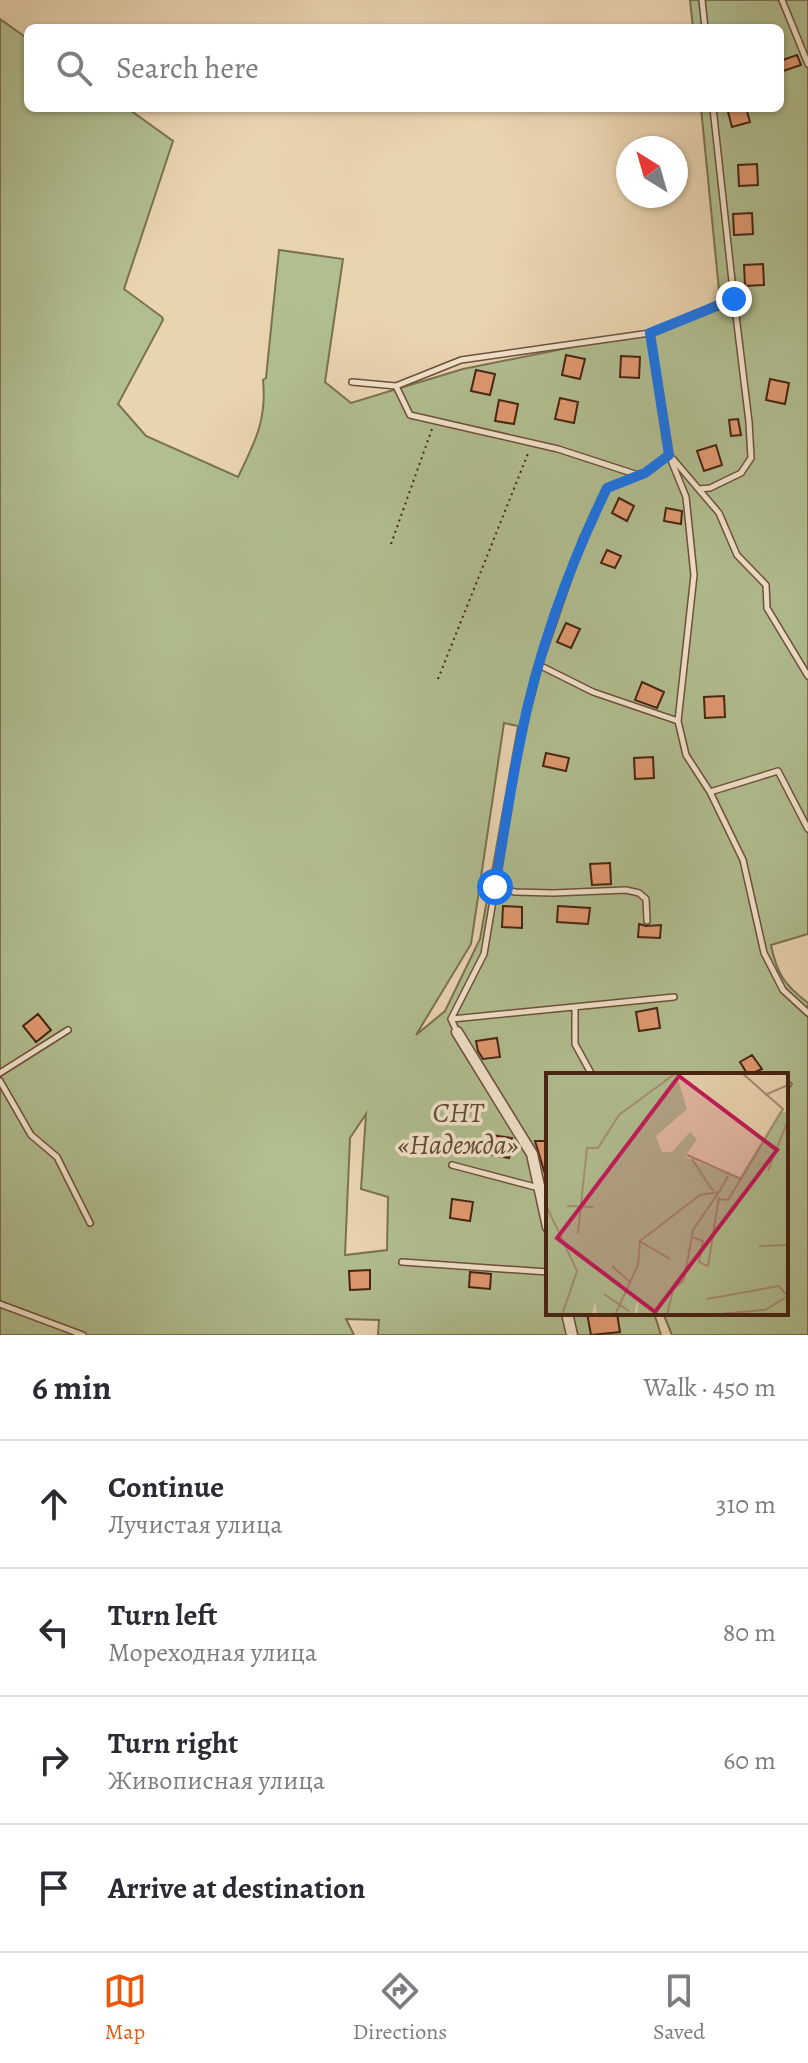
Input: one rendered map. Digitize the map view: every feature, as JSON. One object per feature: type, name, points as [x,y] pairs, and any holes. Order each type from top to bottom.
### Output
[{"type":"street","points":[[457,1032],[532,1154],[544,1187],[546,1207]]},
{"type":"street","points":[[567,1315],[572,1335]]},
{"type":"lane","points":[[702,0],[705,24]]},
{"type":"lane","points":[[782,0],[808,64]]},
{"type":"lane","points":[[698,489],[710,488],[741,473],[751,458],[713,112]]},
{"type":"lane","points":[[352,382],[396,386],[461,360],[650,333],[734,299]]},
{"type":"lane","points":[[650,333],[669,455],[686,497],[694,575],[678,721],[686,755],[710,792],[743,860],[764,953],[783,990],[808,1013]]},
{"type":"lane","points":[[396,386],[410,415],[532,443],[639,476]]},
{"type":"lane","points":[[669,455],[719,513],[737,555],[766,585],[767,608],[808,676]]},
{"type":"lane","points":[[451,1019],[484,954],[520,740],[539,665],[582,540],[607,488],[639,476],[669,455]]},
{"type":"lane","points":[[539,665],[593,692],[678,721]]},
{"type":"lane","points":[[710,792],[778,771],[808,829]]},
{"type":"lane","points":[[495,887],[515,892],[626,890],[639,893],[646,899],[647,921]]},
{"type":"lane","points":[[451,1019],[674,997]]},
{"type":"lane","points":[[575,1007],[575,1044],[591,1073]]},
{"type":"lane","points":[[451,1019],[457,1032]]},
{"type":"lane","points":[[0,1073],[68,1030]]},
{"type":"lane","points":[[0,1081],[31,1135],[57,1157],[90,1223]]},
{"type":"lane","points":[[452,1165],[544,1187]]},
{"type":"lane","points":[[402,1262],[546,1272]]},
{"type":"lane","points":[[0,1304],[83,1335]]},
{"type":"path","points":[[391,544],[435,421]]},
{"type":"path","points":[[438,679],[532,443]]},
{"type":"green space","name":"СНТ «Надежда»","points":[[690,0],[808,0],[808,934],[771,945],[783,978],[808,1003],[808,1335],[672,1335],[664,1315],[788,1315],[788,1091],[792,1084],[788,1082],[788,1073],[546,1073],[546,1315],[655,1315],[661,1335],[378,1335],[379,1320],[346,1319],[354,1335],[0,1335],[0,19],[24,36],[24,112],[133,112],[173,141],[124,289],[163,320],[118,404],[146,436],[238,477],[261,419],[279,250],[343,259],[325,382],[351,403],[463,369],[647,332],[720,300],[701,112],[784,112],[784,24],[693,24]],"holes":[[[504,723],[518,726],[480,939],[445,1011],[416,1035],[471,944]],[[366,1114],[361,1189],[388,1197],[387,1250],[345,1255],[350,1138]]]},
{"type":"building","points":[[797,55],[801,65],[784,71],[784,60]]},
{"type":"building","points":[[728,112],[747,112],[750,122],[732,127]]},
{"type":"building","points":[[757,164],[758,185],[739,186],[738,165]]},
{"type":"building","points":[[752,213],[753,234],[734,235],[733,214]]},
{"type":"building","points":[[763,264],[764,285],[745,286],[744,265]]},
{"type":"building","points":[[566,355],[585,359],[580,379],[562,375]]},
{"type":"building","points":[[621,356],[640,357],[639,378],[620,377]]},
{"type":"building","points":[[476,370],[495,374],[490,395],[471,391]]},
{"type":"building","points":[[770,379],[789,383],[785,404],[766,400]]},
{"type":"building","points":[[560,398],[578,402],[574,423],[555,419]]},
{"type":"building","points":[[499,400],[518,404],[514,424],[495,421]]},
{"type":"building","points":[[738,419],[741,435],[731,436],[729,420]]},
{"type":"building","points":[[716,445],[722,465],[704,471],[697,451]]},
{"type":"building","points":[[619,498],[634,506],[627,521],[612,513]]},
{"type":"building","points":[[666,508],[682,511],[681,524],[664,521]]},
{"type":"building","points":[[607,550],[621,556],[615,568],[601,563]]},
{"type":"building","points":[[566,623],[580,629],[571,648],[557,642]]},
{"type":"building","points":[[642,682],[664,692],[657,708],[635,700]]},
{"type":"building","points":[[724,696],[725,717],[705,718],[704,697]]},
{"type":"building","points":[[546,753],[569,758],[566,771],[543,766]]},
{"type":"building","points":[[653,757],[654,778],[635,779],[634,758]]},
{"type":"building","points":[[610,863],[611,884],[592,885],[590,864]]},
{"type":"building","points":[[503,906],[522,907],[522,928],[502,927]]},
{"type":"building","points":[[558,906],[590,908],[588,924],[557,922]]},
{"type":"building","points":[[639,924],[661,925],[660,938],[638,937]]},
{"type":"building","points":[[657,1008],[660,1028],[639,1031],[636,1012]]},
{"type":"building","points":[[38,1014],[51,1030],[36,1042],[23,1026]]},
{"type":"building","points":[[497,1038],[500,1057],[483,1059],[476,1041]]},
{"type":"building","points":[[752,1055],[762,1069],[747,1073],[740,1062]]},
{"type":"building","points":[[492,1135],[512,1138],[509,1158],[488,1154]]},
{"type":"building","points":[[535,1141],[546,1141],[545,1174]]},
{"type":"building","points":[[452,1199],[473,1202],[470,1221],[450,1218]]},
{"type":"building","points":[[370,1270],[370,1289],[350,1290],[349,1271]]},
{"type":"building","points":[[470,1272],[491,1274],[490,1289],[469,1287]]},
{"type":"building","points":[[587,1315],[617,1315],[620,1332],[591,1335]]},
{"type":"route","points":[[495,887],[520,740],[539,665],[582,540],[607,488],[645,473],[669,455],[650,333],[734,299]]}]
